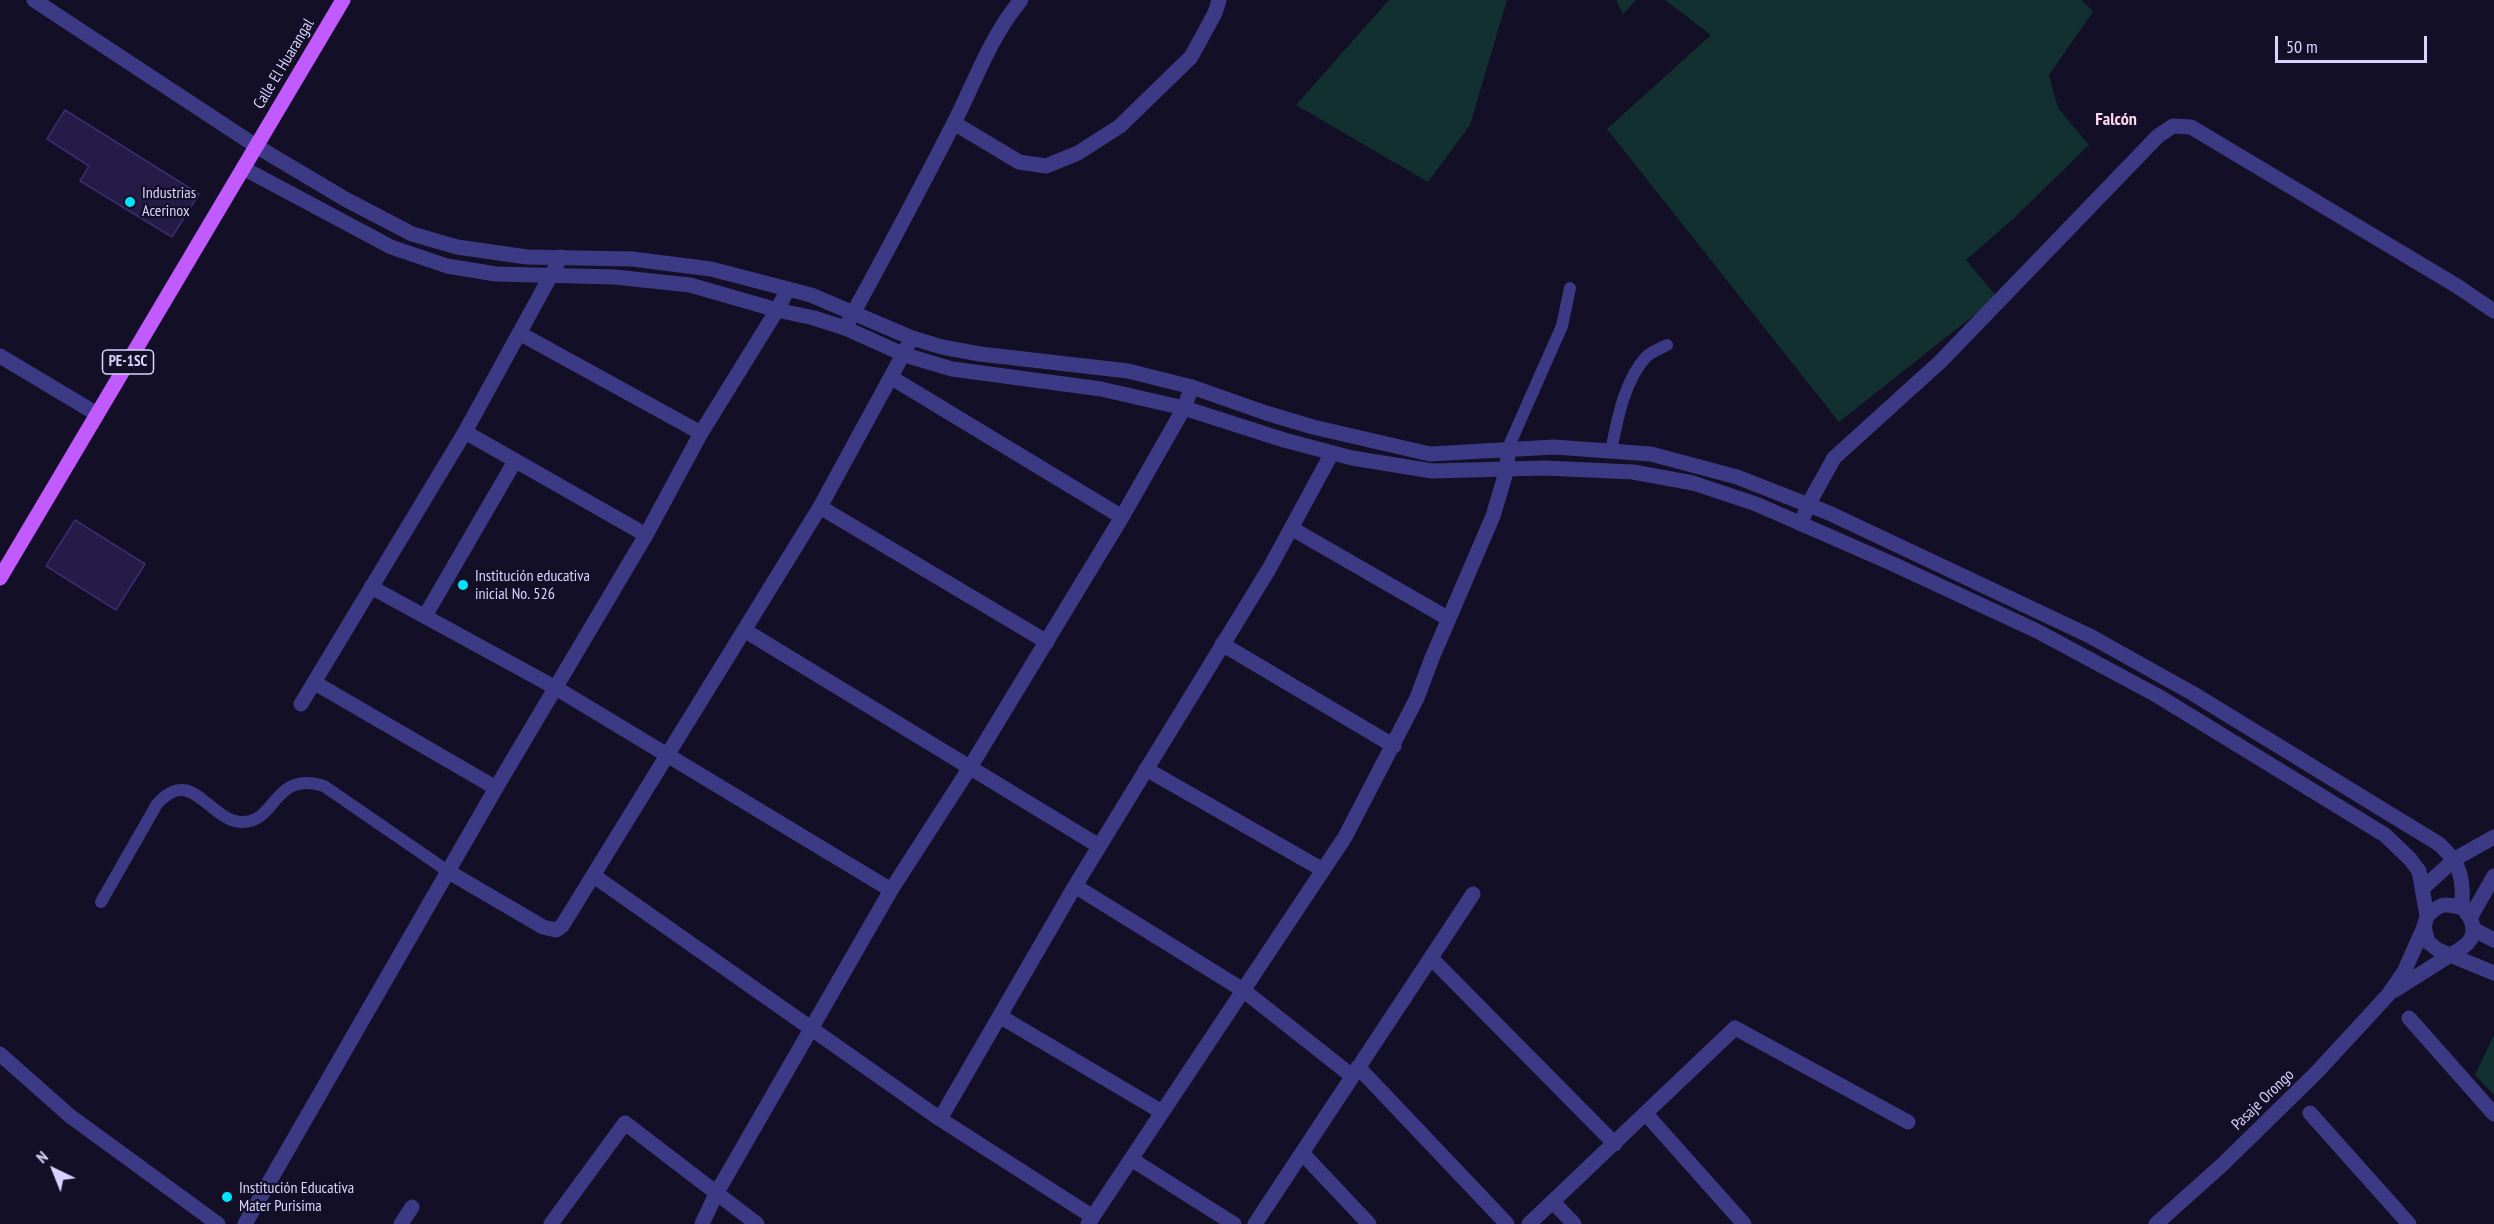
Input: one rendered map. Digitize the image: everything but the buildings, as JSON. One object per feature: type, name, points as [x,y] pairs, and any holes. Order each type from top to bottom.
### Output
[{"type":"main road","name":"Calle El Huarangal","points":[[256,146],[343,0]]},
{"type":"main road","name":"PE-1SC","points":[[0,578],[256,146]]},
{"type":"street","points":[[34,0],[256,146],[345,199],[412,234],[457,247],[527,258],[632,259],[711,269],[788,289],[853,312],[912,338],[942,347],[980,354],[1128,371],[1192,387],[1313,427],[1430,454],[1554,447],[1611,451],[1651,454],[1737,477],[1808,505],[1938,563],[2090,636],[2192,693],[2439,844],[2455,859],[2469,918]]},
{"type":"street","points":[[845,328],[954,123],[982,61],[1010,13],[1021,0]]},
{"type":"street","points":[[954,123],[1019,162],[1046,166],[1078,153],[1120,126],[1191,57],[1215,13],[1219,0]]},
{"type":"street","points":[[1801,524],[1808,505],[1834,458],[1941,361],[2158,136],[2173,126],[2190,127],[2457,286],[2494,311]]},
{"type":"street","points":[[243,168],[391,247],[447,266],[486,272],[615,277],[690,285],[814,318],[845,328],[905,355],[952,369],[1101,389],[1184,408],[1284,440],[1352,458],[1432,471],[1544,468],[1643,474],[1693,483],[1756,504],[2037,631],[2158,696],[2385,835],[2419,871],[2423,888],[2428,942],[2438,950],[2494,973]]},
{"type":"street","points":[[301,704],[465,432],[561,257]]},
{"type":"street","points":[[244,1224],[496,788],[646,535],[701,434],[788,289]]},
{"type":"street","points":[[519,333],[701,434]]},
{"type":"street","points":[[449,872],[543,927],[556,930],[562,926],[820,507],[905,355],[912,338]]},
{"type":"street","points":[[0,356],[97,414]]},
{"type":"street","points":[[892,378],[1122,517]]},
{"type":"street","points":[[702,1224],[716,1194],[891,890],[969,769],[1122,517],[1184,408],[1192,387]]},
{"type":"street","points":[[465,432],[646,535]]},
{"type":"street","points":[[594,876],[812,1030],[1090,1221],[1345,837],[1417,698],[1493,516],[1507,469],[1508,448]]},
{"type":"street","points":[[940,1119],[1075,886],[1292,528],[1332,453]]},
{"type":"street","points":[[425,616],[515,461]]},
{"type":"street","points":[[820,507],[1047,642]]},
{"type":"street","points":[[1292,528],[1449,619]]},
{"type":"street","points":[[371,586],[556,688],[891,890]]},
{"type":"street","points":[[744,630],[1099,846]]},
{"type":"street","points":[[1222,644],[1394,746]]},
{"type":"street","points":[[315,683],[496,788]]},
{"type":"street","points":[[1146,769],[1323,870]]},
{"type":"street","points":[[2423,888],[2455,859],[2494,837]]},
{"type":"street","name":"Pasaje Orongo","points":[[2388,995],[2466,946],[2472,939],[2469,918],[2494,876]]},
{"type":"street","points":[[1075,886],[1243,990],[1355,1072],[1507,1224]]},
{"type":"street","points":[[1255,1224],[1473,894]]},
{"type":"street","points":[[2426,922],[2439,905],[2450,904],[2494,939]]},
{"type":"street","name":"Pasaje Orongo","points":[[2156,1224],[2223,1164],[2317,1072],[2388,995],[2404,972],[2426,922]]},
{"type":"street","points":[[1431,958],[1615,1144]]},
{"type":"street","points":[[1001,1017],[1162,1112]]},
{"type":"street","points":[[2409,1018],[2494,1114]]},
{"type":"street","points":[[1529,1224],[1735,1028],[1908,1122]]},
{"type":"street","points":[[0,1054],[70,1116],[218,1224]]},
{"type":"street","points":[[2310,1113],[2409,1224]]},
{"type":"street","points":[[1646,1114],[1744,1224]]},
{"type":"street","points":[[551,1224],[625,1123],[757,1224]]},
{"type":"street","points":[[1302,1153],[1370,1224]]},
{"type":"street","points":[[1131,1159],[1234,1224]]},
{"type":"street","points":[[1553,1202],[1574,1224]]},
{"type":"street","points":[[401,1224],[412,1207]]},
{"type":"lane","points":[[1508,448],[1562,326],[1570,288]]},
{"type":"lane","points":[[1611,451],[1617,421],[1631,382],[1647,356],[1667,345]]},
{"type":"lane","points":[[101,902],[157,804],[168,793],[178,789],[190,791],[232,820],[242,822],[263,814],[288,786],[299,782],[324,786],[449,872]]},
{"type":"green space","points":[[1389,0],[1507,0],[1470,125],[1428,182],[1296,105]]},
{"type":"green space","points":[[1616,0],[1636,0],[1623,14]]},
{"type":"green space","points":[[1665,0],[2082,0],[2093,12],[2049,75],[2058,108],[2089,145],[2013,219],[1966,260],[1997,297],[1839,422],[1607,129],[1711,35]]},
{"type":"green space","points":[[2494,1035],[2494,1095],[2475,1075]]},
{"type":"place","name":"Industrias Acerinox","points":[[130,202]]},
{"type":"place","name":"Institución educativa inicial No. 526","points":[[463,585]]},
{"type":"place","name":"Institución Educativa Mater Purisima","points":[[227,1197]]},
{"type":"district","name":"Falcón","points":[[2116,120]]}]
